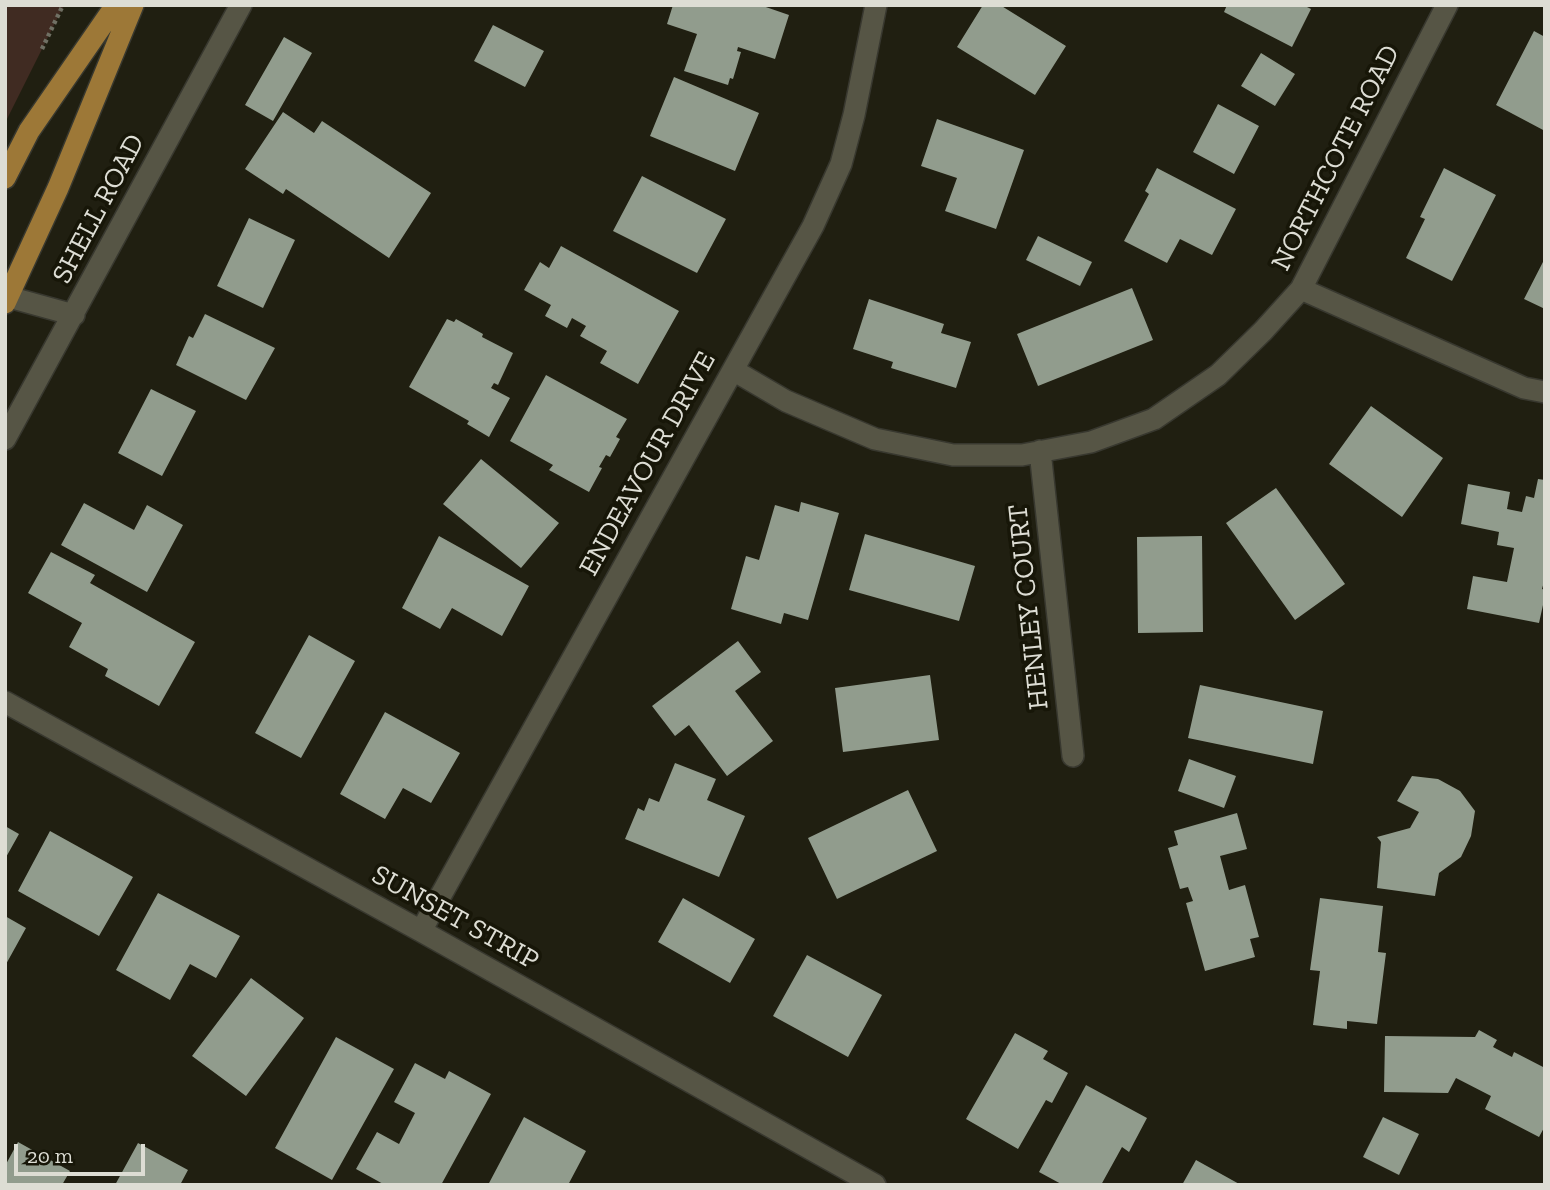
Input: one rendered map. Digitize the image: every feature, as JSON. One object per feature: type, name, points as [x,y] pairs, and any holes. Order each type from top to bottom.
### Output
[{"type":"main road","points":[[5,178],[29,131],[117,5]]},
{"type":"main road","name":"SHELL ROAD","points":[[6,299],[58,188],[133,5]]},
{"type":"street","name":"SHELL ROAD","points":[[5,439],[240,5]]},
{"type":"street","name":"ENDEAVOUR DRIVE","points":[[421,930],[813,226],[841,164],[854,115],[876,5]]},
{"type":"street","name":"NORTHCOTE ROAD","points":[[733,370],[786,401],[875,439],[953,455],[1022,455],[1091,442],[1154,419],[1218,375],[1301,289],[1447,5]]},
{"type":"street","points":[[1301,289],[1524,388],[1545,392]]},
{"type":"street","points":[[6,299],[74,315]]},
{"type":"street","name":"HENLEY COURT","points":[[1040,451],[1073,756]]},
{"type":"street","name":"SUNSET STRIP","points":[[5,702],[421,930],[875,1185]]},
{"type":"shaded area","points":[[5,5],[64,5],[5,123]]},
{"type":"building","points":[[673,5],[760,5],[789,15],[775,59],[738,47],[737,51],[741,52],[733,79],[730,78],[728,85],[684,71],[697,34],[667,24]]},
{"type":"building","points":[[983,5],[1000,5],[1066,46],[1035,95],[957,47]]},
{"type":"building","points":[[1227,5],[1303,5],[1311,9],[1292,47],[1224,12]]},
{"type":"building","points":[[493,25],[544,51],[525,87],[474,61]]},
{"type":"building","points":[[1534,31],[1545,37],[1545,131],[1496,105]]},
{"type":"building","points":[[284,37],[312,53],[273,121],[245,105]]},
{"type":"building","points":[[1261,53],[1295,74],[1275,106],[1241,86]]},
{"type":"building","points":[[674,77],[759,113],[735,171],[650,136]]},
{"type":"building","points":[[1218,104],[1259,126],[1234,174],[1193,152]]},
{"type":"building","points":[[283,112],[314,133],[322,121],[431,193],[389,258],[286,189],[283,194],[245,169]]},
{"type":"building","points":[[937,119],[1024,150],[996,229],[945,211],[957,178],[921,166]]},
{"type":"building","points":[[1157,168],[1236,209],[1212,255],[1180,239],[1167,263],[1124,241],[1149,194],[1145,191]]},
{"type":"building","points":[[1444,168],[1496,195],[1452,281],[1406,258],[1425,219],[1420,217]]},
{"type":"building","points":[[642,176],[726,219],[697,273],[613,231]]},
{"type":"building","points":[[249,218],[295,240],[263,308],[217,286]]},
{"type":"building","points":[[1038,236],[1092,262],[1080,286],[1026,260]]},
{"type":"building","points":[[561,246],[679,311],[638,384],[600,363],[607,351],[580,336],[586,326],[572,318],[567,328],[545,316],[551,305],[524,290],[540,262],[549,268]]},
{"type":"building","points":[[1545,258],[1545,309],[1524,299]]},
{"type":"building","points":[[1132,288],[1153,340],[1038,386],[1017,334]]},
{"type":"building","points":[[869,299],[944,324],[941,333],[971,342],[956,388],[891,368],[893,362],[853,349]]},
{"type":"building","points":[[205,314],[275,348],[246,400],[176,365],[189,336],[193,338]]},
{"type":"building","points":[[447,319],[454,322],[456,319],[483,334],[482,337],[513,353],[498,385],[494,383],[491,388],[510,398],[489,437],[467,424],[469,421],[409,387]]},
{"type":"building","points":[[546,375],[627,419],[616,437],[620,439],[610,457],[606,455],[589,492],[549,470],[553,465],[510,441]]},
{"type":"building","points":[[151,389],[196,411],[162,476],[118,453]]},
{"type":"building","points":[[1371,406],[1443,458],[1402,517],[1329,464]]},
{"type":"building","points":[[481,459],[559,523],[521,568],[443,504]]},
{"type":"building","points":[[1538,479],[1545,480],[1545,578],[1542,589],[1545,590],[1545,596],[1539,623],[1467,609],[1473,576],[1507,582],[1514,548],[1497,545],[1499,532],[1461,524],[1468,484],[1510,492],[1507,509],[1522,512],[1526,496],[1534,498]]},
{"type":"building","points":[[1276,488],[1345,584],[1295,620],[1226,523]]},
{"type":"building","points":[[801,502],[839,513],[808,620],[784,613],[781,624],[731,609],[746,556],[759,560],[775,505],[799,512]]},
{"type":"building","points":[[84,503],[134,530],[147,505],[183,525],[147,592],[61,545]]},
{"type":"building","points":[[865,534],[975,566],[959,621],[849,590]]},
{"type":"building","points":[[439,536],[529,586],[502,636],[452,608],[440,629],[402,608]]},
{"type":"building","points":[[1202,536],[1203,632],[1138,633],[1137,537]]},
{"type":"building","points":[[51,552],[95,575],[90,583],[195,642],[159,706],[105,676],[108,669],[69,647],[82,623],[28,593]]},
{"type":"building","points":[[309,635],[355,661],[301,758],[255,733]]},
{"type":"building","points":[[738,641],[761,672],[735,691],[773,741],[727,776],[689,725],[675,736],[652,706]]},
{"type":"building","points":[[930,675],[939,740],[843,752],[835,688]]},
{"type":"building","points":[[1200,685],[1323,711],[1313,764],[1188,738]]},
{"type":"building","points":[[385,712],[460,753],[431,803],[403,788],[385,819],[340,794]]},
{"type":"building","points":[[1189,759],[1236,776],[1224,808],[1178,791]]},
{"type":"building","points":[[675,763],[716,779],[707,800],[745,816],[719,877],[625,839],[638,808],[644,811],[649,798],[659,802]]},
{"type":"building","points":[[1412,776],[1438,779],[1460,791],[1475,811],[1471,836],[1461,857],[1439,873],[1435,896],[1377,888],[1381,842],[1377,837],[1410,828],[1419,812],[1397,801]]},
{"type":"building","points":[[908,790],[937,851],[837,899],[808,838]]},
{"type":"building","points":[[1237,813],[1247,849],[1220,856],[1229,890],[1245,885],[1259,937],[1250,939],[1255,957],[1205,971],[1186,903],[1193,901],[1188,887],[1180,889],[1168,848],[1178,845],[1174,831]]},
{"type":"building","points":[[5,826],[19,834],[5,859]]},
{"type":"building","points":[[50,831],[133,877],[99,936],[18,891]]},
{"type":"building","points":[[158,893],[240,936],[216,978],[190,964],[170,1000],[116,970]]},
{"type":"building","points":[[683,898],[755,939],[730,983],[658,942]]},
{"type":"building","points":[[1320,898],[1383,906],[1378,952],[1386,953],[1377,1024],[1347,1021],[1347,1029],[1313,1025],[1320,971],[1310,970]]},
{"type":"building","points":[[5,916],[26,928],[5,966]]},
{"type":"building","points":[[807,955],[882,995],[848,1057],[773,1016]]},
{"type":"building","points":[[251,978],[304,1018],[246,1096],[192,1056]]},
{"type":"building","points":[[1479,1030],[1497,1040],[1493,1047],[1512,1057],[1514,1052],[1545,1068],[1545,1126],[1539,1137],[1485,1109],[1491,1096],[1456,1078],[1448,1093],[1384,1092],[1385,1036],[1475,1037]]},
{"type":"building","points":[[1015,1033],[1048,1051],[1043,1059],[1068,1073],[1052,1103],[1046,1100],[1018,1149],[966,1119]]},
{"type":"building","points":[[336,1037],[394,1069],[332,1180],[275,1148]]},
{"type":"building","points":[[415,1063],[445,1079],[449,1071],[491,1094],[441,1185],[385,1185],[356,1169],[377,1132],[399,1144],[415,1113],[394,1102]]},
{"type":"building","points":[[1086,1085],[1147,1118],[1129,1152],[1122,1147],[1101,1185],[1063,1185],[1039,1172]]},
{"type":"building","points":[[524,1117],[586,1151],[568,1185],[488,1185]]},
{"type":"building","points":[[1383,1117],[1419,1134],[1399,1175],[1363,1157]]},
{"type":"building","points":[[18,1142],[70,1171],[62,1185],[5,1185],[5,1166]]},
{"type":"building","points":[[138,1143],[188,1170],[180,1185],[115,1185]]},
{"type":"building","points":[[1196,1160],[1241,1185],[1182,1185]]}]
